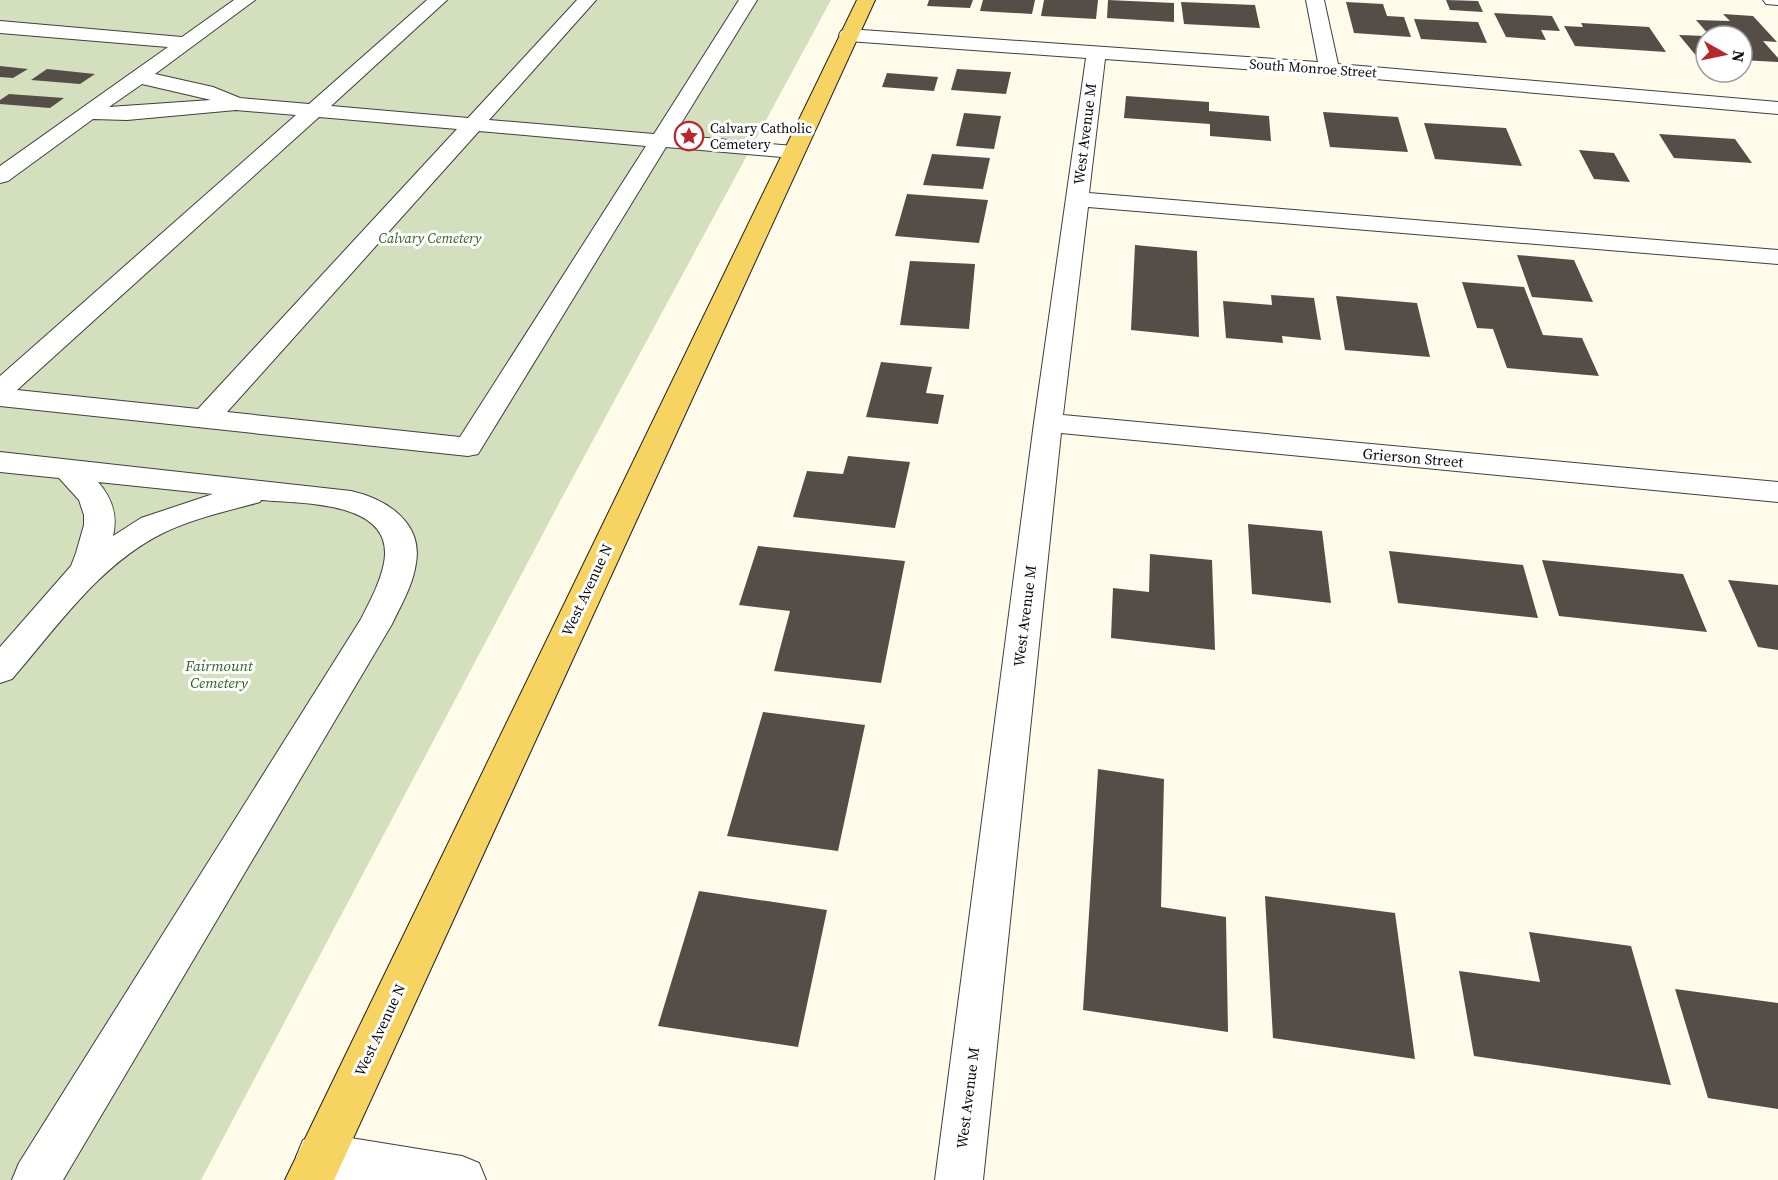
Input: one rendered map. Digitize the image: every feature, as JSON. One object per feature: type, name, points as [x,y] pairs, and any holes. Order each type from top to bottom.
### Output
[{"type":"main road","name":"West Avenue N","points":[[315,1168],[866,0]]},
{"type":"street","points":[[0,176],[246,0]]},
{"type":"street","points":[[0,392],[438,0]]},
{"type":"street","points":[[205,419],[587,0]]},
{"type":"street","points":[[0,397],[468,447],[748,0]]},
{"type":"street","points":[[1315,0],[1329,69]]},
{"type":"street","points":[[1772,0],[1778,0]]},
{"type":"street","points":[[0,27],[186,43]]},
{"type":"street","name":"South Monroe Street","points":[[848,35],[1329,69],[1778,108]]},
{"type":"street","name":"West Avenue M","points":[[959,1180],[1048,423],[1096,52]]},
{"type":"street","points":[[139,77],[225,96],[236,104]]},
{"type":"street","points":[[88,113],[127,114],[236,104],[793,152]]},
{"type":"street","points":[[1077,199],[1778,257]]},
{"type":"street","name":"Grierson Street","points":[[1048,423],[1778,492]]},
{"type":"street","points":[[7,464],[66,468],[331,497],[370,506],[390,521],[401,539],[402,560],[392,590],[375,624],[36,1180]]},
{"type":"street","points":[[66,468],[90,489],[102,517],[86,571]]},
{"type":"street","points":[[0,670],[86,571],[152,526],[226,501],[269,490]]},
{"type":"street","points":[[315,1168],[462,1180]]},
{"type":"green space","points":[[0,0],[831,0],[565,492],[201,1180],[0,1180]]},
{"type":"building","points":[[929,0],[973,0],[970,8],[927,6]]},
{"type":"building","points":[[983,0],[1035,0],[1032,14],[980,11]]},
{"type":"building","points":[[1044,0],[1098,0],[1096,19],[1041,16]]},
{"type":"building","points":[[1108,0],[1174,3],[1174,22],[1107,18]]},
{"type":"building","points":[[1446,0],[1478,1],[1483,12],[1450,10]]},
{"type":"building","points":[[1181,2],[1255,5],[1260,28],[1184,24]]},
{"type":"building","points":[[1346,2],[1383,4],[1387,16],[1404,17],[1411,37],[1354,33]]},
{"type":"building","points":[[1494,13],[1552,16],[1560,31],[1541,30],[1546,40],[1506,37]]},
{"type":"building","points":[[1723,14],[1753,16],[1777,42],[1763,41],[1778,58],[1778,62],[1754,61],[1754,24],[1700,24],[1696,20],[1730,21]]},
{"type":"building","points":[[1414,19],[1478,22],[1487,43],[1421,39]]},
{"type":"building","points":[[1581,23],[1649,27],[1666,52],[1575,46],[1564,26],[1583,27]]},
{"type":"building","points":[[1679,35],[1694,36],[1694,53]]},
{"type":"building","points":[[0,66],[28,69],[13,78],[0,77]]},
{"type":"building","points":[[47,69],[95,74],[80,84],[31,80]]},
{"type":"building","points":[[957,69],[1011,72],[1006,94],[951,90]]},
{"type":"building","points":[[887,73],[938,77],[934,91],[882,87]]},
{"type":"building","points":[[9,94],[64,98],[50,108],[0,104],[0,100]]},
{"type":"building","points":[[1126,96],[1209,102],[1209,111],[1269,116],[1271,141],[1210,136],[1210,124],[1124,118]]},
{"type":"building","points":[[1323,112],[1398,117],[1408,152],[1330,147]]},
{"type":"building","points":[[964,113],[1001,116],[994,149],[956,146]]},
{"type":"building","points":[[1424,123],[1506,128],[1522,166],[1435,159]]},
{"type":"building","points":[[1659,134],[1735,139],[1752,163],[1674,158]]},
{"type":"building","points":[[1579,150],[1614,153],[1630,182],[1594,179]]},
{"type":"building","points":[[932,154],[990,158],[983,189],[923,185]]},
{"type":"building","points":[[907,194],[988,200],[979,243],[895,236]]},
{"type":"building","points":[[1135,245],[1197,251],[1199,337],[1131,330]]},
{"type":"building","points":[[1517,255],[1574,260],[1593,302],[1532,297]]},
{"type":"building","points":[[910,261],[975,264],[969,329],[900,325]]},
{"type":"building","points":[[1462,282],[1524,287],[1543,335],[1582,338],[1599,376],[1507,368],[1493,329],[1477,328]]},
{"type":"building","points":[[1271,295],[1314,298],[1321,340],[1282,336],[1283,343],[1226,338],[1223,301],[1272,305]]},
{"type":"building","points":[[1336,296],[1417,303],[1430,357],[1345,350]]},
{"type":"building","points":[[881,362],[932,367],[926,393],[944,395],[938,424],[866,417]]},
{"type":"building","points":[[848,456],[910,462],[895,528],[793,517],[807,471],[843,474]]},
{"type":"building","points":[[1248,524],[1322,531],[1331,603],[1252,594]]},
{"type":"building","points":[[758,546],[905,561],[881,683],[774,671],[790,611],[739,605]]},
{"type":"building","points":[[1389,551],[1523,565],[1538,618],[1398,603]]},
{"type":"building","points":[[1150,554],[1212,560],[1215,650],[1111,638],[1113,588],[1149,592]]},
{"type":"building","points":[[1542,560],[1683,574],[1707,632],[1559,616]]},
{"type":"building","points":[[1728,580],[1778,585],[1778,650],[1758,647]]},
{"type":"building","points":[[763,712],[865,725],[838,851],[727,836]]},
{"type":"building","points":[[1098,769],[1164,779],[1161,907],[1226,917],[1228,1032],[1083,1010]]},
{"type":"building","points":[[699,891],[827,910],[798,1047],[658,1026]]},
{"type":"building","points":[[1265,896],[1395,913],[1415,1059],[1273,1038]]},
{"type":"building","points":[[1529,932],[1631,946],[1671,1085],[1474,1056],[1459,971],[1540,982]]},
{"type":"building","points":[[1675,989],[1778,1003],[1778,1109],[1708,1098]]},
{"type":"place","name":"Calvary Catholic Cemetery","points":[[689,136]]},
{"type":"park label","name":"Calvary Cemetery","points":[[430,238]]},
{"type":"park label","name":"Fairmount Cemetery","points":[[219,674]]}]
